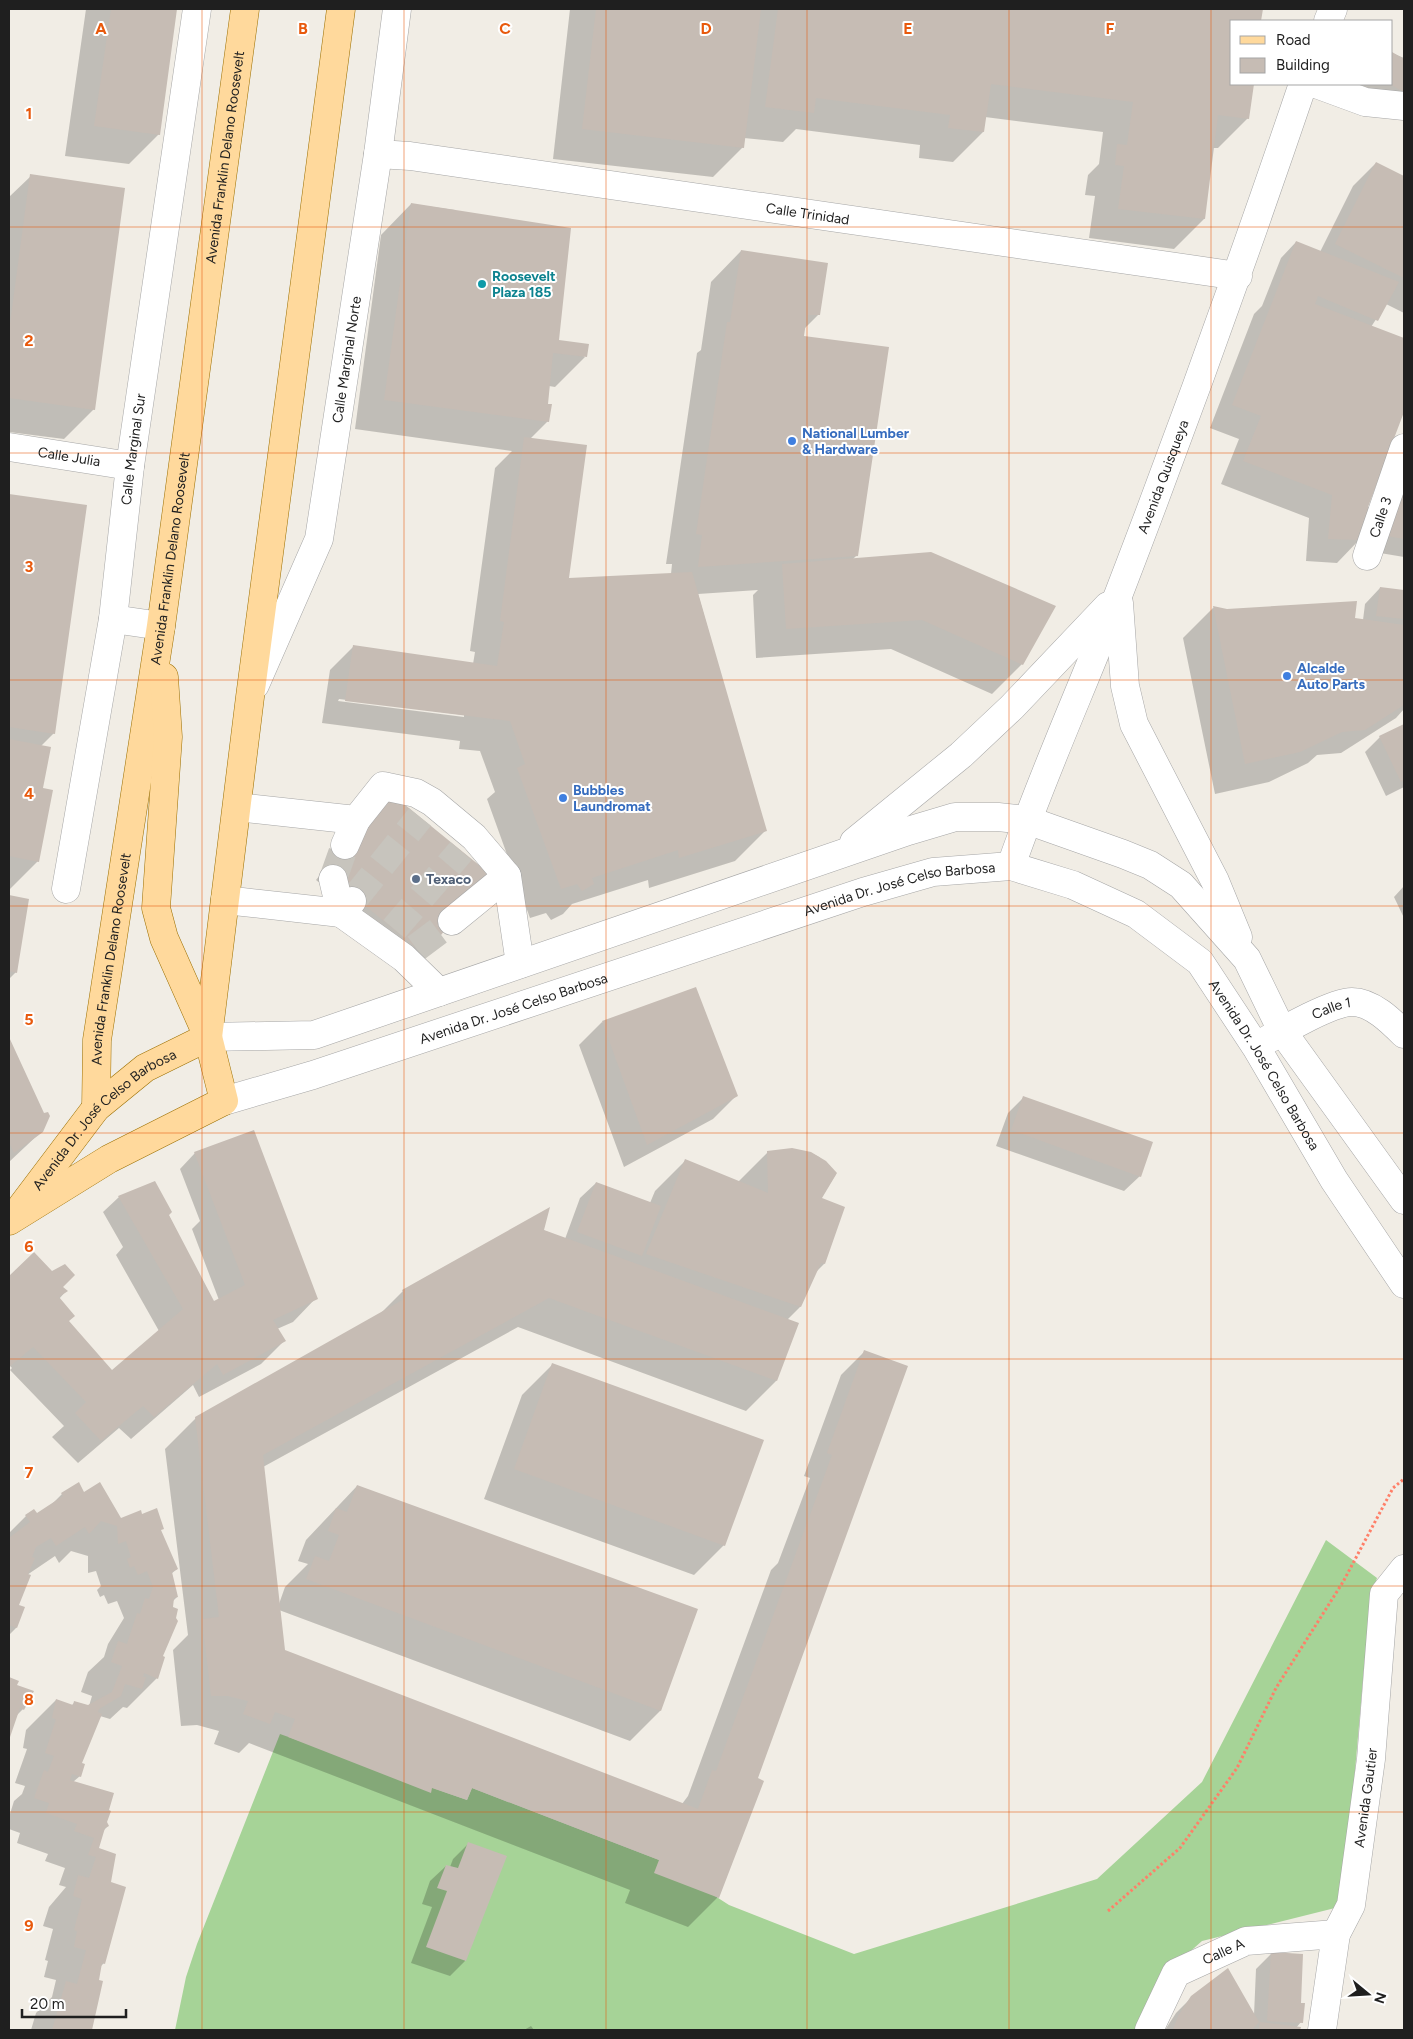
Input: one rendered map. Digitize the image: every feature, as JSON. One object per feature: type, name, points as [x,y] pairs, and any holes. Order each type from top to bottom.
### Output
[{"type":"main road","name":"Avenida Franklin Delano Roosevelt","points":[[96,1108],[97,1040],[161,626],[246,9]]},
{"type":"main road","points":[[208,1037],[250,698],[341,9]]},
{"type":"main road","points":[[161,626],[168,738],[156,908],[164,938],[208,1037],[224,1101]]},
{"type":"main road","name":"Avenida Dr. José Celso Barbosa","points":[[11,1219],[96,1108],[145,1068],[208,1037]]},
{"type":"main road","name":"Avenida Dr. José Celso Barbosa","points":[[11,1219],[109,1159],[224,1101]]},
{"type":"street","name":"Calle Marginal Sur","points":[[66,889],[113,619],[130,466],[197,9]]},
{"type":"street","name":"Calle Marginal Norte","points":[[250,698],[319,539],[378,154],[397,9]]},
{"type":"street","name":"Avenida Quisqueya","points":[[1011,866],[1026,820],[1119,594],[1238,276],[1303,85]]},
{"type":"street","points":[[1319,85],[1365,102],[1404,106]]},
{"type":"street","name":"Calle Trinidad","points":[[378,154],[429,159],[1238,276]]},
{"type":"street","name":"Calle Julia","points":[[9,447],[130,466]]},
{"type":"street","name":"Calle 3","points":[[1367,556],[1404,448]]},
{"type":"street","points":[[840,853],[961,754],[1012,706],[1119,594]]},
{"type":"street","points":[[1119,594],[1121,658],[1134,724],[1215,881],[1247,958]]},
{"type":"street","points":[[113,619],[161,626]]},
{"type":"street","points":[[345,844],[356,820],[383,786],[416,793],[426,810],[507,876],[520,964]]},
{"type":"street","points":[[237,806],[356,820]]},
{"type":"street","name":"Avenida Dr. José Celso Barbosa","points":[[208,1037],[314,1035],[840,853],[955,817],[998,817],[1026,820],[1150,865],[1181,885],[1247,958],[1282,1031],[1404,1200]]},
{"type":"street","name":"Avenida Dr. José Celso Barbosa","points":[[224,1101],[313,1075],[864,892],[933,872],[1011,866],[1073,885],[1136,914],[1200,962],[1256,1047],[1334,1180],[1404,1284]]},
{"type":"street","points":[[452,921],[507,876]]},
{"type":"street","points":[[333,879],[348,905],[399,944],[439,992]]},
{"type":"street","points":[[225,900],[348,905]]},
{"type":"street","name":"Calle 1","points":[[1256,1047],[1282,1031],[1338,1005],[1353,1002],[1382,1012],[1404,1034]]},
{"type":"street","name":"Avenida Gautier","points":[[1322,2030],[1336,1934],[1351,1905],[1371,1759],[1384,1594],[1404,1569]]},
{"type":"street","name":"Calle A","points":[[1149,2030],[1176,1973],[1246,1941],[1336,1934]]},
{"type":"path","points":[[1108,1911],[1180,1848],[1237,1768],[1276,1688],[1343,1582],[1393,1488],[1404,1479]]},
{"type":"green space","points":[[1326,1540],[1377,1578],[1370,1600],[1344,1896],[1335,1908],[1202,1941],[1158,1980],[1139,2030],[175,2030],[186,1977],[197,1944],[280,1734],[467,1800],[472,1788],[659,1860],[729,1905],[854,1954],[1097,1879],[1202,1782]]},
{"type":"building","points":[[111,9],[177,9],[160,135],[94,126]]},
{"type":"building","points":[[596,9],[761,9],[744,148],[582,129]]},
{"type":"building","points":[[778,9],[1263,9],[1261,20],[1230,20],[1230,85],[1254,85],[1249,119],[1218,115],[1205,219],[1118,209],[1124,166],[1115,165],[1117,144],[1127,145],[1133,102],[991,84],[984,132],[948,128],[950,115],[816,98],[814,113],[765,107]]},
{"type":"building","points":[[1393,53],[1404,59],[1404,92],[1391,85],[1393,85]]},
{"type":"building","points":[[1376,162],[1404,176],[1404,278],[1335,244]]},
{"type":"building","points":[[30,174],[125,188],[95,410],[9,398],[9,331]]},
{"type":"building","name":"Roosevelt Plaza 185","points":[[411,203],[571,228],[559,340],[589,344],[587,357],[553,353],[548,404],[552,404],[549,422],[384,400]]},
{"type":"building","points":[[1296,241],[1399,282],[1378,321],[1318,296],[1315,304],[1404,338],[1404,412],[1368,507],[1373,508],[1361,540],[1328,539],[1332,495],[1243,461],[1261,416],[1232,405]]},
{"type":"building","name":"National Lumber & Hardware","points":[[741,250],[828,263],[820,315],[807,315],[804,336],[889,347],[858,556],[698,567],[702,535],[696,534],[727,322],[730,322]]},
{"type":"building","points":[[524,437],[587,445],[569,578],[692,572],[767,831],[679,858],[678,850],[592,878],[594,884],[582,891],[577,884],[561,889],[517,768],[525,764],[510,721],[345,701],[353,645],[497,666],[504,622],[500,621]]},
{"type":"building","points":[[1404,484],[1404,539],[1388,536],[1394,504]]},
{"type":"building","points":[[9,494],[87,505],[55,734],[9,727]]},
{"type":"building","points":[[931,552],[1056,606],[1023,665],[922,620],[786,629],[782,564]]},
{"type":"building","points":[[1380,587],[1404,590],[1404,619],[1376,616]]},
{"type":"building","name":"Alcalde Auto Parts","points":[[1357,601],[1355,618],[1404,625],[1404,705],[1365,730],[1342,732],[1300,752],[1245,764],[1213,606],[1227,609]]},
{"type":"building","points":[[1404,724],[1404,780],[1401,782],[1379,736]]},
{"type":"building","points":[[9,739],[51,747],[43,788],[53,790],[39,862],[9,856]]},
{"type":"building","points":[[388,791],[490,874],[425,955],[323,871]]},
{"type":"building","points":[[9,895],[29,899],[17,973],[9,971]]},
{"type":"building","points":[[696,987],[738,1096],[647,1145],[602,1021]]},
{"type":"building","points":[[9,1037],[44,1113],[48,1112],[50,1116],[43,1132],[14,1153],[9,1142]]},
{"type":"building","points":[[1023,1096],[1153,1142],[1141,1177],[1011,1130]]},
{"type":"building","points":[[254,1130],[318,1299],[273,1320],[286,1341],[223,1375],[217,1364],[154,1417],[143,1406],[101,1441],[75,1413],[86,1402],[33,1347],[9,1367],[9,1276],[34,1252],[52,1271],[65,1264],[75,1275],[63,1287],[68,1291],[59,1297],[75,1316],[69,1321],[112,1370],[183,1309],[118,1196],[155,1181],[172,1212],[169,1215],[214,1301],[245,1285],[194,1152]]},
{"type":"building","points":[[792,1148],[811,1152],[826,1161],[837,1173],[822,1198],[845,1207],[825,1264],[821,1263],[801,1307],[646,1254],[685,1159],[768,1193],[767,1151]]},
{"type":"building","points":[[596,1182],[661,1206],[642,1256],[577,1232]]},
{"type":"building","points":[[550,1207],[544,1230],[799,1323],[777,1381],[549,1298],[263,1455],[285,1650],[698,1809],[712,1770],[716,1771],[832,1455],[827,1453],[864,1350],[908,1366],[758,1778],[764,1781],[719,1898],[654,1873],[659,1860],[472,1788],[467,1800],[432,1788],[431,1793],[288,1737],[295,1719],[275,1712],[270,1724],[243,1714],[248,1701],[228,1696],[211,1696],[202,1619],[219,1617],[195,1417],[406,1298],[402,1290]]},
{"type":"building","points":[[552,1363],[764,1440],[725,1546],[514,1469]]},
{"type":"building","points":[[79,1482],[84,1492],[100,1482],[121,1518],[141,1510],[142,1514],[157,1508],[164,1529],[161,1530],[178,1569],[172,1572],[178,1597],[174,1598],[173,1607],[178,1609],[176,1618],[178,1621],[163,1656],[165,1657],[158,1679],[144,1673],[143,1677],[146,1677],[142,1689],[125,1684],[121,1696],[99,1709],[98,1712],[102,1714],[82,1763],[85,1764],[81,1777],[72,1774],[70,1780],[114,1793],[107,1822],[109,1826],[105,1828],[99,1848],[116,1854],[111,1882],[126,1887],[105,1964],[102,1963],[99,1980],[103,1981],[92,2030],[52,2030],[66,1981],[77,1984],[86,1950],[74,1947],[77,1931],[74,1930],[82,1899],[73,1896],[78,1875],[89,1878],[96,1857],[88,1855],[94,1838],[74,1831],[77,1824],[46,1813],[49,1803],[34,1798],[44,1770],[48,1772],[54,1756],[45,1753],[56,1719],[52,1718],[56,1699],[73,1705],[74,1701],[88,1705],[112,1692],[122,1666],[111,1662],[118,1641],[127,1644],[137,1613],[140,1614],[145,1598],[149,1599],[153,1587],[147,1571],[138,1575],[134,1566],[130,1568],[127,1559],[131,1557],[126,1541],[118,1544],[117,1526],[101,1521],[89,1534],[85,1527],[56,1546],[51,1538],[36,1547],[32,1557],[35,1558],[28,1574],[31,1575],[19,1605],[25,1607],[17,1628],[9,1625],[9,1538],[30,1522],[25,1515],[34,1509],[37,1513],[63,1496],[61,1493]]},
{"type":"building","points":[[357,1485],[698,1609],[661,1711],[306,1579],[315,1556],[329,1561],[339,1535],[328,1531],[336,1508],[347,1512]]},
{"type":"building","points":[[9,1677],[19,1681],[17,1685],[34,1691],[24,1710],[20,1708],[9,1740]]},
{"type":"building","points":[[468,1842],[507,1856],[466,1961],[426,1947],[447,1891],[437,1888],[446,1865],[458,1868]]},
{"type":"building","points":[[1271,1952],[1303,1954],[1301,2003],[1305,2003],[1303,2023],[1267,2021]]},
{"type":"building","points":[[1228,1968],[1259,2022],[1252,2030],[1173,2030],[1178,2016],[1191,1996]]},
{"type":"building","points":[[1260,2022],[1301,2027],[1300,2030],[1259,2030]]},
{"type":"tunnel","points":[[355,898],[420,817]]},
{"type":"tunnel","points":[[333,879],[345,845]]},
{"type":"tunnel","points":[[394,929],[461,851]]},
{"type":"tunnel","points":[[416,948],[452,921]]},
{"type":"place","name":"Roosevelt Plaza 185","points":[[482,284]]},
{"type":"place","name":"National Lumber & Hardware","points":[[792,441]]},
{"type":"place","name":"Alcalde Auto Parts","points":[[1287,676]]},
{"type":"place","name":"Bubbles Laundromat","points":[[563,798]]},
{"type":"place","name":"Texaco","points":[[416,879]]}]
